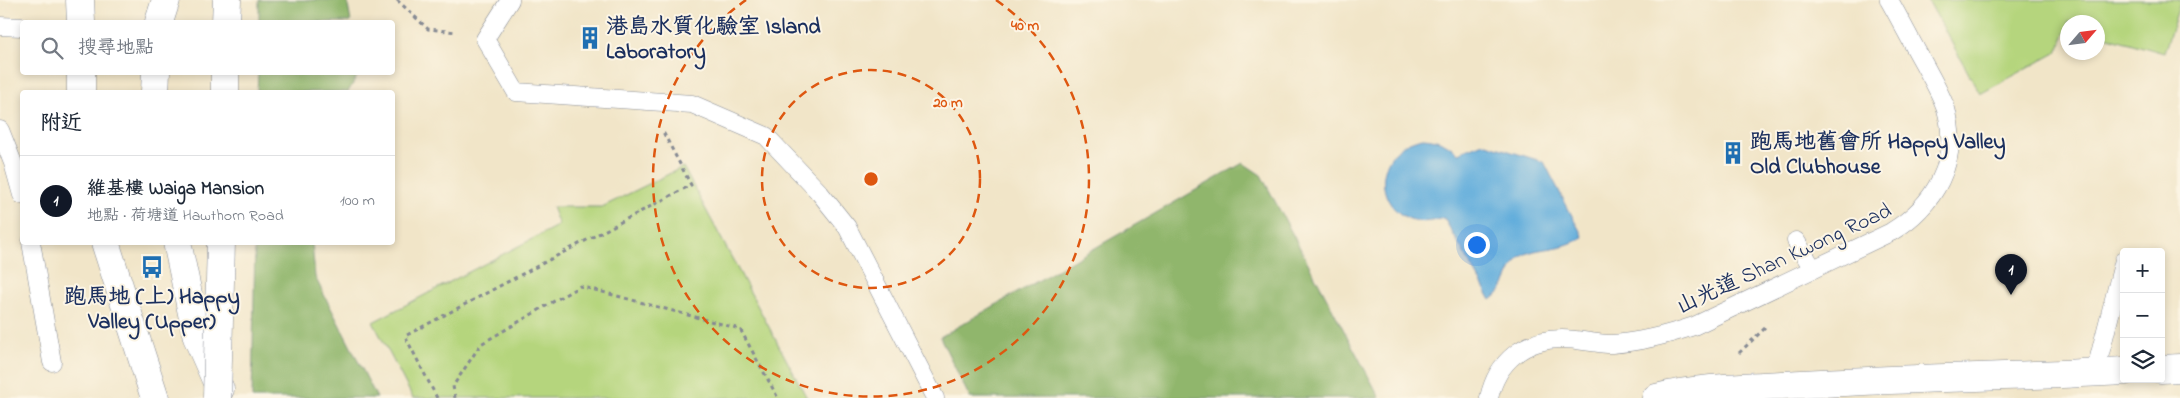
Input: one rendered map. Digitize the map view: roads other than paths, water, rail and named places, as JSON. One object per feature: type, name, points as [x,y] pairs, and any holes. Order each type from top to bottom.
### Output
[{"type":"main road","points":[[80,0],[80,20]]},
{"type":"main road","points":[[160,20],[166,0]]},
{"type":"main road","points":[[226,20],[227,0]]},
{"type":"main road","points":[[81,75],[81,90]]},
{"type":"main road","points":[[155,90],[156,75]]},
{"type":"main road","points":[[225,75],[225,90]]},
{"type":"main road","points":[[106,245],[155,398]]},
{"type":"main road","points":[[178,245],[197,338],[224,398]]},
{"type":"main road","points":[[217,398],[221,245]]},
{"type":"main road","points":[[2165,369],[2180,368]]},
{"type":"main road","points":[[1656,398],[1688,391],[1817,383],[2031,387],[2095,372],[2120,371]]},
{"type":"lane","points":[[510,0],[485,38],[516,92],[692,104],[766,136],[819,192],[847,227],[935,398]]},
{"type":"lane","name":"山光道 Shan Kwong Road","points":[[1489,398],[1493,381],[1513,354],[1528,345],[1545,340],[1564,339],[1610,344],[1636,342],[1694,326],[1909,222],[1924,207],[1936,190],[1944,171],[1949,151],[1949,129],[1944,105],[1938,89],[1889,0]]},
{"type":"lane","points":[[0,26],[20,27]]},
{"type":"lane","points":[[0,130],[13,163],[20,188]]},
{"type":"lane","points":[[1796,241],[1813,270]]},
{"type":"lane","points":[[32,245],[52,362]]},
{"type":"lane","points":[[2095,372],[2120,274]]},
{"type":"water","points":[[1423,138],[1442,142],[1458,153],[1483,143],[1544,162],[1583,237],[1558,247],[1525,254],[1516,262],[1501,290],[1491,300],[1444,218],[1421,222],[1402,215],[1391,205],[1385,193],[1384,179],[1387,166],[1394,153],[1406,144]]},
{"type":"place","name":"港島水質化驗室 Island Laboratory","points":[[590,38]]},
{"type":"place","name":"跑馬地舊會所 Happy Valley Old Clubhouse","points":[[1733,153]]},
{"type":"place","name":"跑馬地 (上) Happy Valley (Upper)","points":[[152,267]]},
{"type":"place","name":"維基樓 Waiga Mansion","points":[[2011,295]]}]
